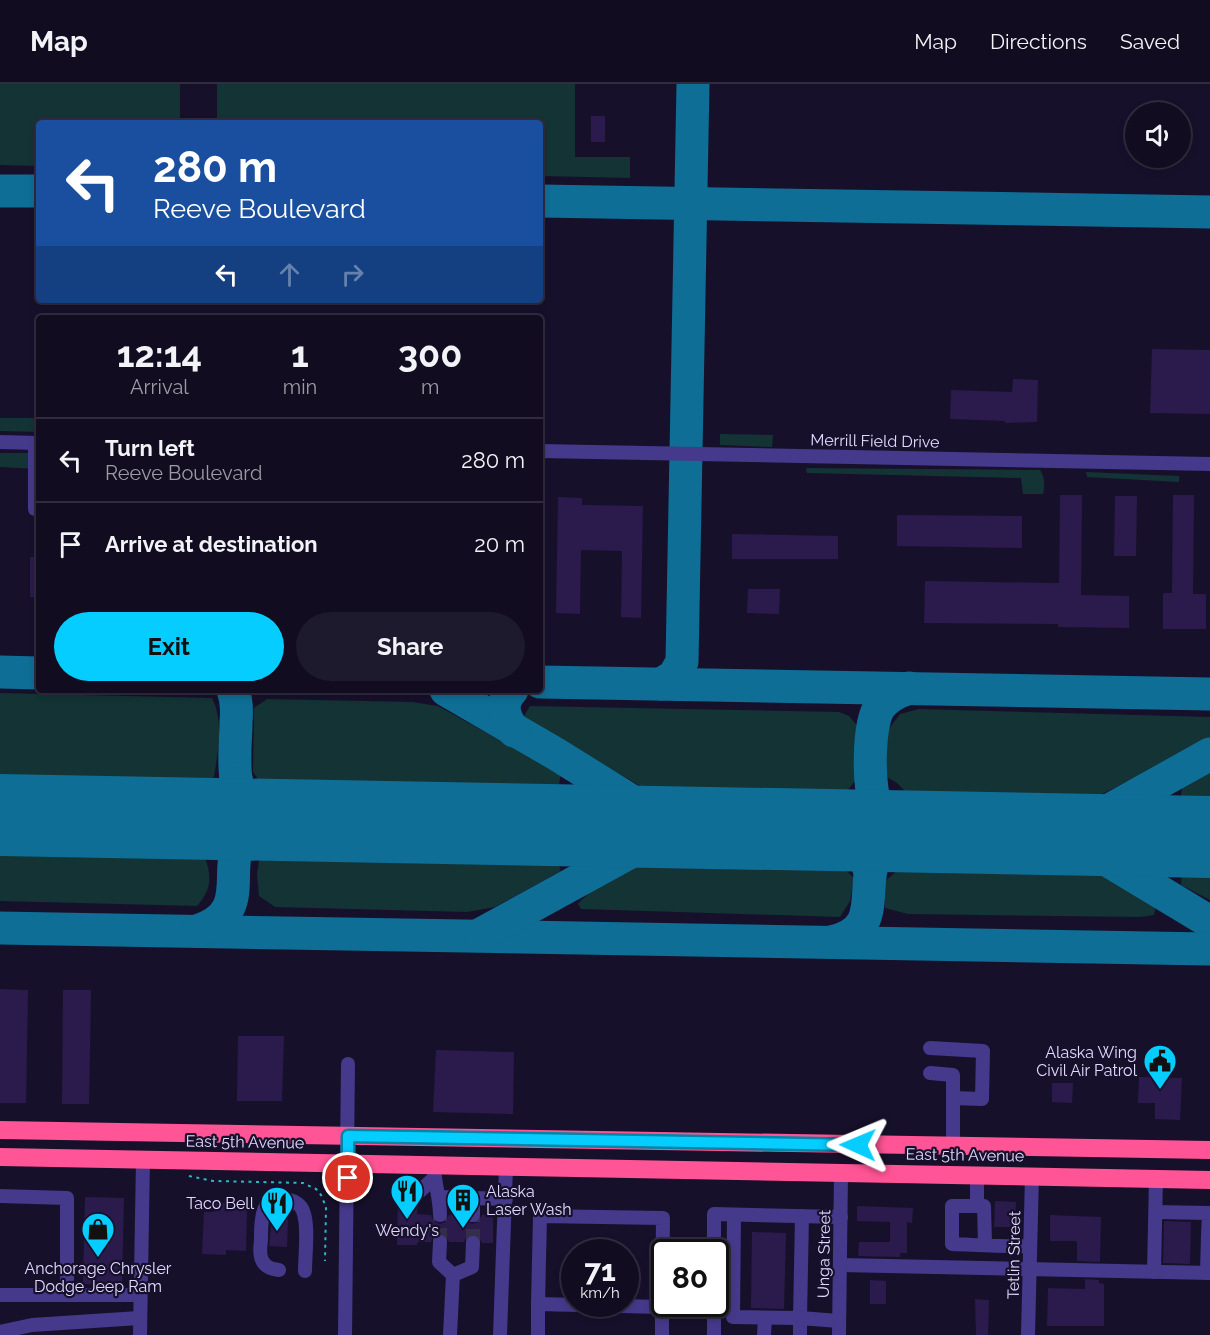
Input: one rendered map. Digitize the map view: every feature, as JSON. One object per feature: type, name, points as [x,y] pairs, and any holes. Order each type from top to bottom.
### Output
[{"type":"highway","name":"East 5th Avenue","points":[[0,1130],[1210,1150]]},
{"type":"highway","name":"East 5th Avenue","points":[[0,1156],[348,1163],[434,1172],[506,1167],[1210,1180]]},
{"type":"street","points":[[0,442],[36,443]]},
{"type":"street","name":"Merrill Field Drive","points":[[543,451],[1210,464]]},
{"type":"street","points":[[36,476],[36,510]]},
{"type":"street","points":[[930,1048],[983,1051],[981,1099],[953,1098]]},
{"type":"street","points":[[345,1335],[348,1064]]},
{"type":"street","points":[[930,1073],[953,1075],[953,1146]]},
{"type":"street","points":[[140,1335],[143,1159]]},
{"type":"street","points":[[500,1335],[506,1167]]},
{"type":"street","points":[[420,1191],[434,1172]]},
{"type":"street","points":[[434,1172],[440,1197],[440,1215]]},
{"type":"street","name":"Unga Street","points":[[839,1328],[841,1173]]},
{"type":"street","points":[[977,1174],[977,1206]]},
{"type":"street","name":"Tetlin Street","points":[[1028,1335],[1032,1175]]},
{"type":"street","points":[[1154,1272],[1156,1178]]},
{"type":"street","points":[[0,1196],[67,1198],[67,1295]]},
{"type":"street","points":[[440,1197],[506,1199]]},
{"type":"street","points":[[279,1270],[270,1269],[261,1258],[261,1215],[272,1201],[282,1199],[299,1204],[303,1211],[305,1221],[304,1271]]},
{"type":"street","points":[[473,1199],[473,1215]]},
{"type":"street","points":[[985,1245],[984,1206],[952,1206],[952,1244],[985,1245],[1030,1246]]},
{"type":"street","points":[[840,1265],[1209,1274],[1209,1213],[1156,1212]]},
{"type":"street","points":[[714,1239],[714,1214],[841,1216]]},
{"type":"street","points":[[733,1317],[734,1215]]},
{"type":"street","points":[[538,1335],[540,1216],[663,1218],[663,1239]]},
{"type":"street","points":[[800,1335],[802,1216]]},
{"type":"street","points":[[440,1242],[440,1262],[453,1275],[450,1335]]},
{"type":"street","points":[[453,1275],[472,1267],[473,1243]]},
{"type":"street","points":[[0,1294],[141,1295]]},
{"type":"street","points":[[538,1304],[651,1307]]},
{"type":"street","points":[[729,1316],[800,1318],[839,1328]]},
{"type":"street","points":[[662,1317],[662,1335]]},
{"type":"street","points":[[714,1317],[714,1335]]},
{"type":"street","points":[[0,1332],[33,1325],[139,1318]]},
{"type":"street","points":[[764,1335],[765,1318]]},
{"type":"path","points":[[185,1175],[213,1181],[303,1183],[316,1189],[325,1201],[326,1207],[325,1261]]},
{"type":"green space","points":[[0,84],[180,84],[180,120],[36,120],[36,166],[0,165]]},
{"type":"green space","points":[[217,84],[575,84],[575,157],[630,157],[630,178],[543,176],[543,120],[217,120]]},
{"type":"green space","points":[[0,418],[36,418],[36,432],[0,431]]},
{"type":"green space","points":[[720,434],[773,435],[772,447],[720,445]]},
{"type":"green space","points":[[0,453],[36,453],[36,469],[0,467]]},
{"type":"green space","points":[[806,468],[1040,470],[1044,479],[1044,488],[1043,494],[1023,494],[1021,478],[807,473]]},
{"type":"green space","points":[[1086,472],[1179,476],[1179,482],[1087,477]]},
{"type":"green space","points":[[0,693],[212,698],[219,727],[214,777],[200,788],[0,782]]},
{"type":"green space","points":[[267,699],[412,702],[438,706],[561,774],[558,789],[262,785],[253,772],[254,708]]},
{"type":"green space","points":[[530,706],[839,712],[849,716],[859,728],[857,778],[845,794],[649,791],[530,722],[524,716]]},
{"type":"green space","points":[[919,709],[1210,717],[1210,740],[1090,800],[907,793],[885,776],[885,734],[900,714]]},
{"type":"green space","points":[[1210,771],[1210,800],[1188,799],[1181,796],[1182,787]]},
{"type":"green space","points":[[0,851],[191,851],[204,855],[209,882],[206,894],[197,906],[0,901]]},
{"type":"green space","points":[[270,854],[558,863],[561,871],[495,907],[467,912],[275,907],[259,896],[257,875],[259,860]]},
{"type":"green space","points":[[655,860],[840,865],[854,878],[850,901],[840,917],[581,909],[578,904],[593,890],[624,872]]},
{"type":"green space","points":[[903,866],[1095,870],[1156,905],[1154,915],[1140,917],[908,914],[885,908],[885,881]]},
{"type":"green space","points":[[1182,872],[1210,873],[1210,900],[1181,885]]},
{"type":"building","points":[[591,116],[605,116],[605,142],[591,142]]},
{"type":"building","points":[[1152,349],[1210,350],[1210,414],[1150,413]]},
{"type":"building","points":[[1013,379],[1038,380],[1037,422],[1005,423],[1005,421],[950,419],[951,390],[1012,392]]},
{"type":"building","points":[[1060,495],[1082,495],[1081,595],[1129,596],[1129,628],[1058,627],[1058,624],[924,623],[925,581],[1059,583]]},
{"type":"building","points":[[1173,495],[1194,495],[1193,594],[1206,594],[1206,629],[1163,629],[1163,593],[1172,593]]},
{"type":"building","points":[[1115,496],[1137,496],[1136,556],[1114,556]]},
{"type":"building","points":[[558,497],[582,498],[582,505],[643,506],[641,618],[621,617],[622,551],[581,550],[580,614],[556,613]]},
{"type":"building","points":[[897,515],[1022,516],[1022,548],[897,546]]},
{"type":"building","points":[[732,534],[838,536],[838,559],[732,559]]},
{"type":"building","points":[[30,557],[36,557],[36,597],[30,597]]},
{"type":"building","points":[[748,589],[780,589],[779,614],[747,613]]},
{"type":"building","points":[[0,989],[28,990],[26,1103],[0,1103]]},
{"type":"building","points":[[63,990],[91,990],[89,1104],[62,1104]]},
{"type":"building","points":[[238,1036],[284,1036],[282,1101],[237,1101]]},
{"type":"building","points":[[436,1050],[514,1052],[513,1114],[433,1112]]},
{"type":"building","name":"Alaska Wing Civil Air Patrol","points":[[1139,1077],[1182,1078],[1180,1120],[1155,1119],[1155,1103],[1138,1103]]},
{"type":"building","points":[[1052,1083],[1073,1083],[1072,1103],[1052,1102]]},
{"type":"building","points":[[398,1194],[412,1195],[418,1200],[417,1214],[431,1215],[433,1220],[440,1224],[445,1222],[449,1215],[464,1215],[466,1220],[472,1224],[478,1222],[482,1215],[493,1215],[493,1243],[482,1243],[478,1236],[473,1234],[464,1242],[449,1242],[445,1235],[440,1233],[433,1237],[431,1242],[397,1245]]},
{"type":"building","points":[[85,1197],[124,1198],[122,1285],[83,1284]]},
{"type":"building","points":[[995,1201],[1016,1202],[1015,1227],[994,1227]]},
{"type":"building","points":[[214,1203],[230,1203],[230,1207],[247,1207],[246,1251],[226,1250],[226,1255],[202,1254],[204,1212],[214,1212]]},
{"type":"building","points":[[857,1206],[913,1208],[912,1223],[907,1222],[907,1253],[900,1253],[900,1257],[858,1256],[859,1242],[890,1242],[890,1222],[857,1221]]},
{"type":"building","points":[[1050,1215],[1101,1217],[1100,1262],[1077,1261],[1077,1241],[1050,1241]]},
{"type":"building","name":"Taco Bell","points":[[272,1217],[288,1217],[287,1247],[269,1246]]},
{"type":"building","points":[[1164,1221],[1191,1222],[1190,1264],[1163,1263]]},
{"type":"building","points":[[752,1232],[786,1233],[784,1309],[751,1308]]},
{"type":"building","points":[[1085,1279],[1099,1280],[1099,1283],[1104,1284],[1104,1326],[1047,1326],[1048,1288],[1085,1289]]},
{"type":"building","points":[[870,1280],[886,1281],[886,1304],[870,1304]]},
{"type":"building","points":[[975,1299],[989,1300],[988,1335],[976,1335]]},
{"type":"taxiway","points":[[661,684],[674,676],[682,662],[693,84]]},
{"type":"taxiway","points":[[0,191],[36,191]]},
{"type":"taxiway","points":[[543,201],[1210,212]]},
{"type":"taxiway","points":[[0,672],[36,673]]},
{"type":"taxiway","points":[[543,682],[1210,694]]},
{"type":"taxiway","points":[[909,688],[892,695],[879,708],[875,717],[870,759],[872,789],[878,809],[893,823],[912,832]]},
{"type":"taxiway","points":[[234,693],[237,710],[235,771],[241,794],[256,812],[282,821]]},
{"type":"taxiway","points":[[451,693],[654,815],[696,828]]},
{"type":"taxiway","points":[[510,693],[505,700],[504,710],[514,731]]},
{"type":"taxiway","points":[[1045,834],[1088,822],[1210,754]]},
{"type":"taxiway","points":[[193,819],[221,805],[230,794],[236,779]]},
{"type":"taxiway","points":[[197,931],[216,922],[227,911],[232,897],[235,855],[240,842],[251,831],[266,824],[282,821]]},
{"type":"taxiway","points":[[481,934],[656,838],[695,828]]},
{"type":"taxiway","points":[[823,830],[841,835],[854,843],[863,854],[870,872]]},
{"type":"taxiway","points":[[831,942],[852,934],[863,921],[868,906],[870,872],[876,856],[889,842],[912,832]]},
{"type":"taxiway","points":[[1043,834],[1084,846],[1210,922]]},
{"type":"taxiway","points":[[0,928],[1210,949]]},
{"type":"runway","points":[[0,815],[1210,837]]},
{"type":"tunnel","points":[[440,1215],[440,1242]]},
{"type":"tunnel","points":[[473,1215],[473,1243]]},
{"type":"place","name":"Alaska Wing Civil Air Patrol","points":[[1160,1090]]},
{"type":"place","name":"Wendy's","points":[[407,1220]]},
{"type":"place","name":"Alaska Laser Wash","points":[[463,1229]]},
{"type":"place","name":"Taco Bell","points":[[277,1232]]},
{"type":"place","name":"Anchorage Chrysler Dodge Jeep Ram","points":[[98,1258]]},
{"type":"route","points":[[348,1178],[348,1136],[858,1145]]}]
